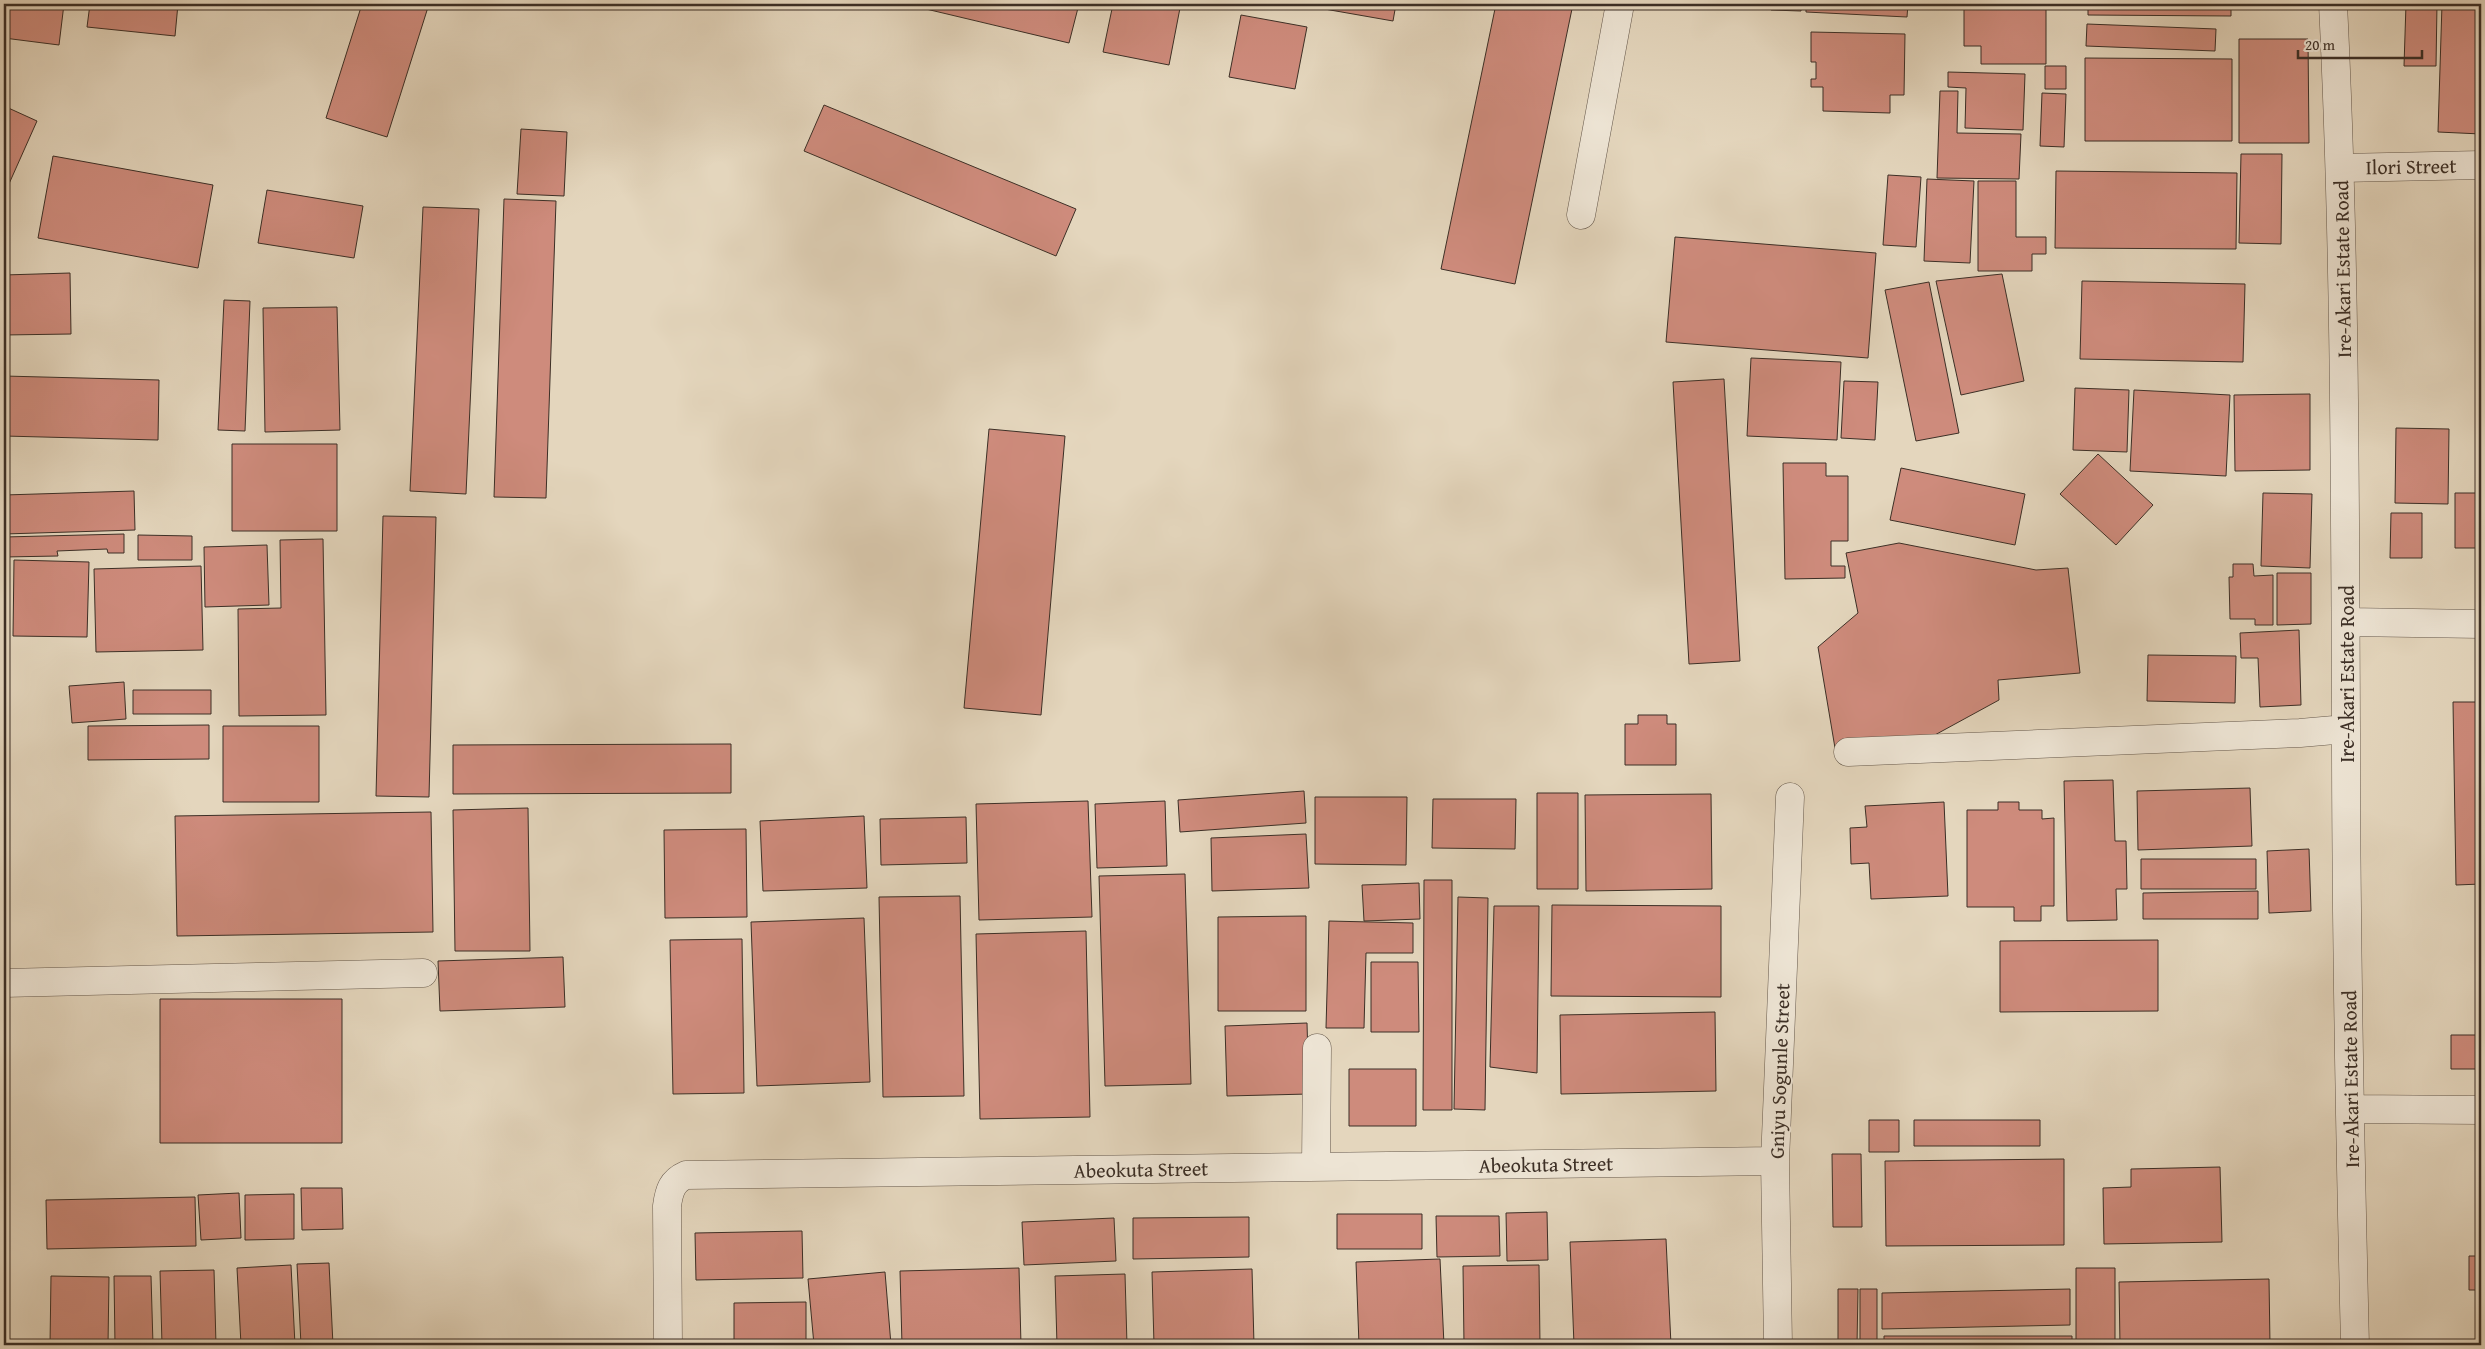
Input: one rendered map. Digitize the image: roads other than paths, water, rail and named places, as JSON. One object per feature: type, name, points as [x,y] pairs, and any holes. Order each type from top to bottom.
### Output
[{"type":"street","points":[[1581,215],[1620,4]]},
{"type":"street","name":"Ire-Akari Estate Road","points":[[2333,4],[2341,168],[2354,1345]]},
{"type":"street","name":"Ilori Street","points":[[2341,168],[2481,165]]},
{"type":"street","points":[[2347,622],[2481,624]]},
{"type":"street","points":[[1848,752],[2300,733],[2346,729]]},
{"type":"street","name":"Gniyu Sogunle Street","points":[[1778,1345],[1775,1161],[1790,797]]},
{"type":"street","points":[[4,983],[423,973]]},
{"type":"street","points":[[1316,1167],[1317,1048]]},
{"type":"street","points":[[2350,1109],[2481,1110]]},
{"type":"street","name":"Abeokuta Street","points":[[668,1345],[667,1206],[669,1193],[673,1185],[678,1178],[686,1175],[1775,1161]]}]
